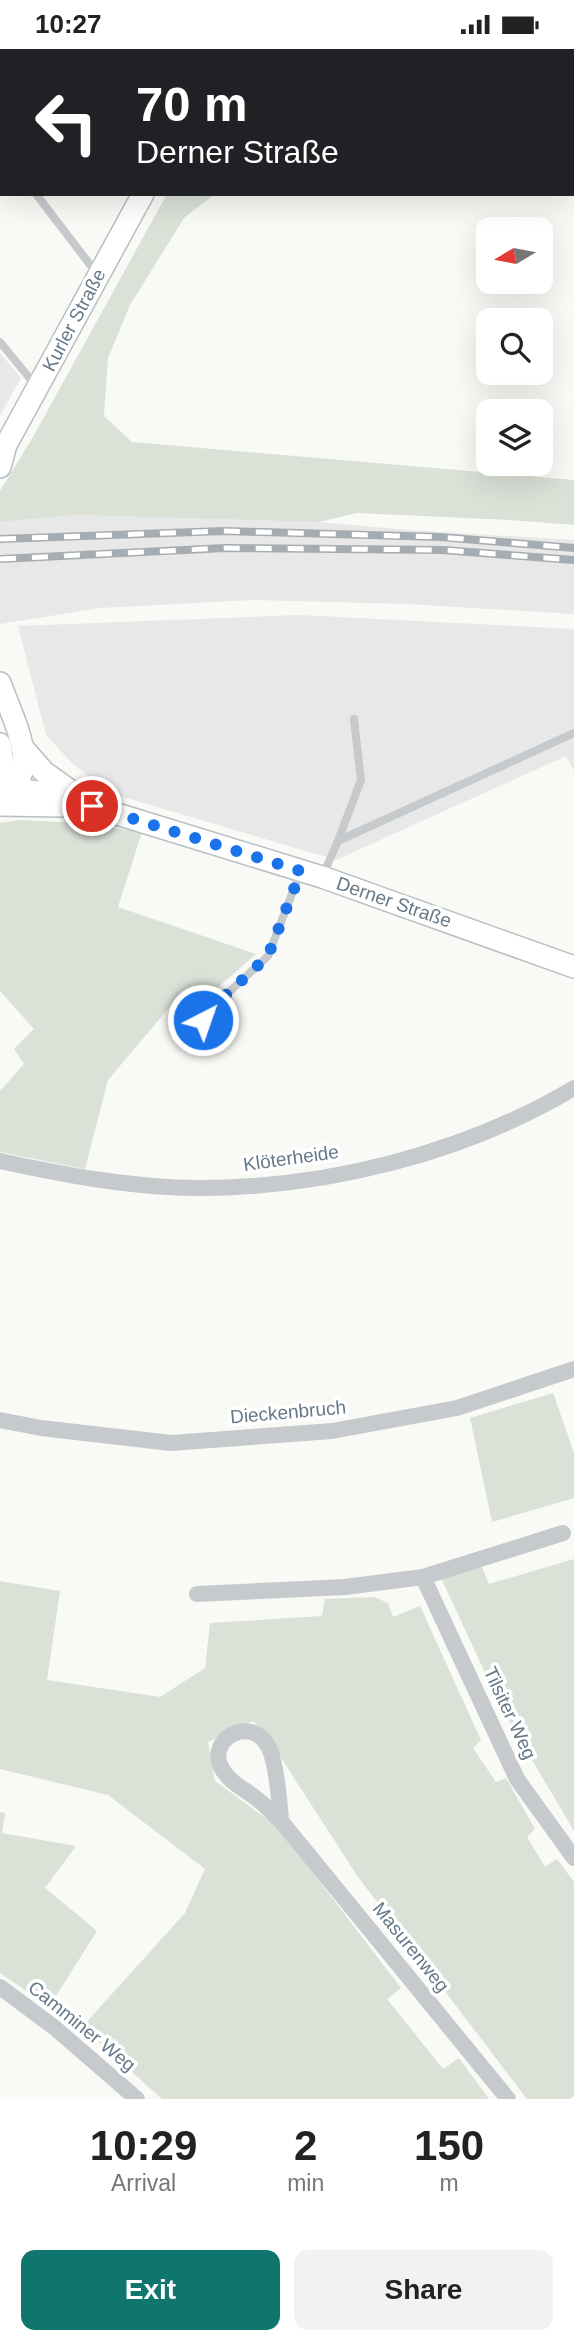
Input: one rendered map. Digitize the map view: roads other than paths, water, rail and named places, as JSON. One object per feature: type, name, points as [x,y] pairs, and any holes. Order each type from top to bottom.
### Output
[{"type":"street","name":"Kurler Straße","points":[[0,467],[3,447],[142,196]]},
{"type":"street","points":[[0,683],[22,747],[22,771],[7,798]]},
{"type":"street","points":[[0,744],[7,798]]},
{"type":"street","name":"Derner Straße","points":[[22,747],[44,772],[92,806]]},
{"type":"street","name":"Derner Straße","points":[[7,798],[57,794],[322,877],[574,967]]},
{"type":"street","name":"Klöterheide","points":[[0,1161],[78,1178],[198,1188],[314,1179],[441,1149],[540,1108],[574,1088]]},
{"type":"street","name":"Dieckenbruch","points":[[0,1420],[41,1429],[171,1443],[332,1431],[457,1408],[574,1369]]},
{"type":"street","points":[[197,1594],[345,1587],[424,1577],[563,1533]]},
{"type":"street","name":"Tilsiter Weg","points":[[424,1577],[517,1779],[574,1858]]},
{"type":"street","name":"Masurenweg","points":[[281,1821],[268,1746],[256,1733],[244,1730],[228,1736],[219,1750],[219,1765],[231,1781],[256,1798],[281,1821],[508,2099]]},
{"type":"street","name":"Camminer Weg","points":[[0,1987],[55,2028],[137,2099]]},
{"type":"lane","points":[[38,196],[98,275]]},
{"type":"lane","points":[[0,342],[37,387]]},
{"type":"lane","points":[[322,877],[361,780],[354,719]]},
{"type":"lane","points":[[338,841],[574,733]]},
{"type":"lane","points":[[203,1020],[213,1007],[268,956],[301,871]]},
{"type":"railway","points":[[0,539],[224,531],[440,537],[574,548]]},
{"type":"railway","points":[[0,559],[225,548],[443,550],[574,560]]}]
